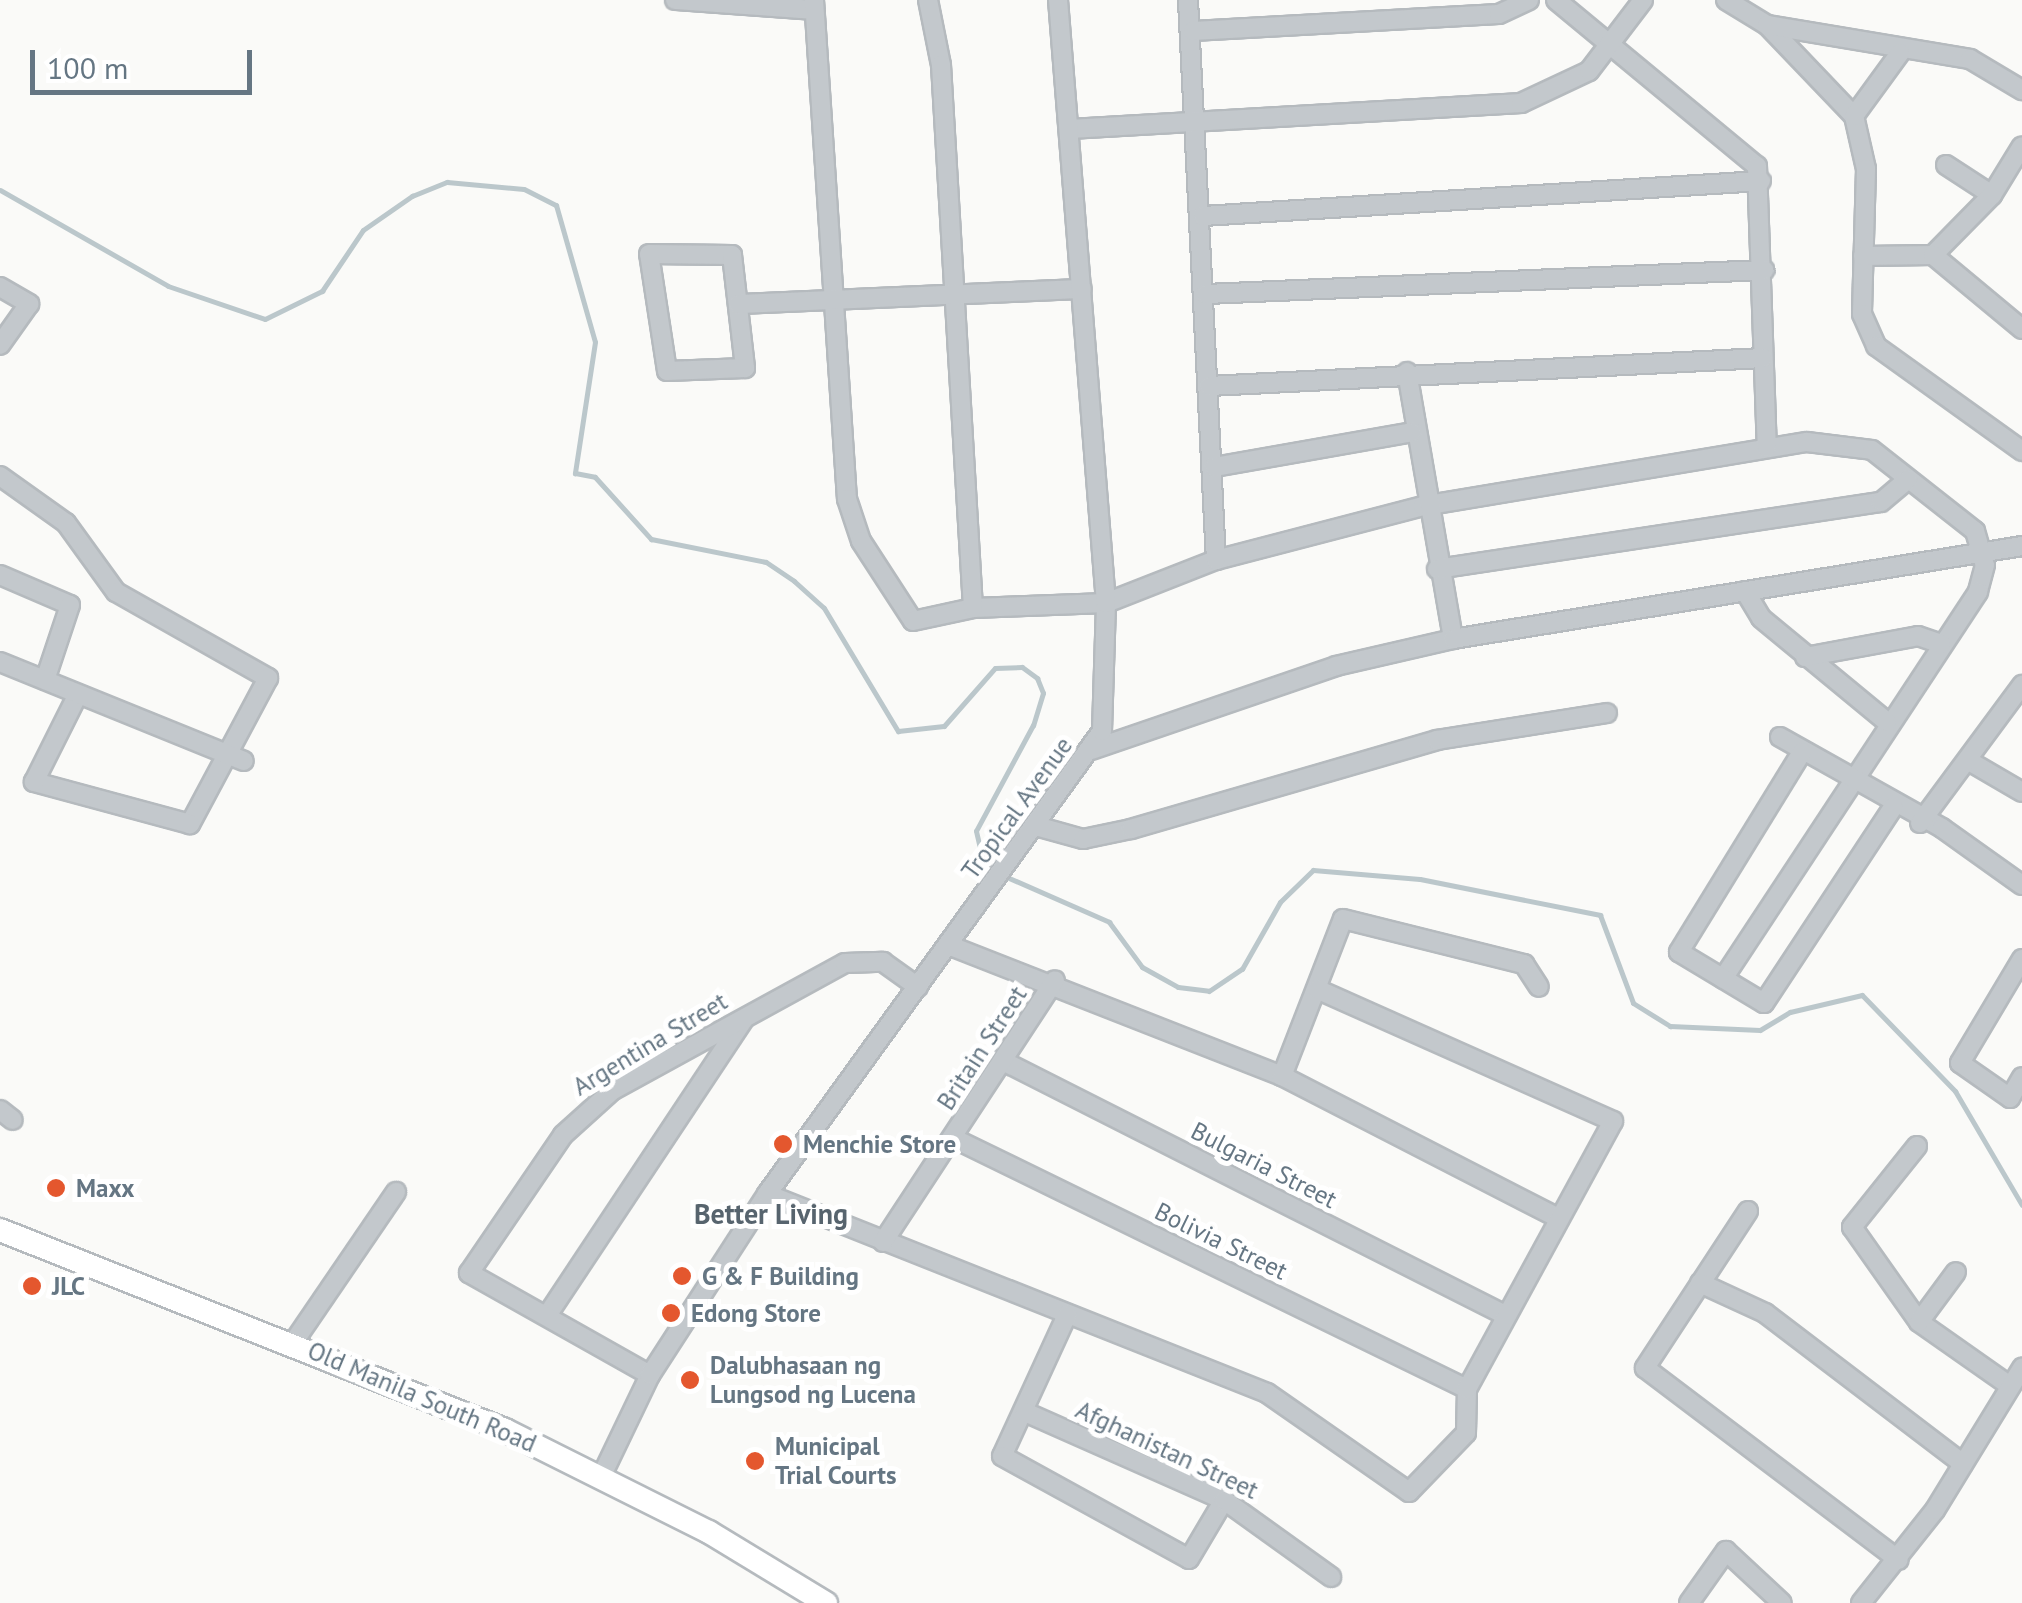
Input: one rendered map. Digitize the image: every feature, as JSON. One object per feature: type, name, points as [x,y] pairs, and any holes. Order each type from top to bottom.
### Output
[{"type":"main road","name":"Old Manila South Road","points":[[0,1230],[293,1343],[602,1474],[826,1603]]},
{"type":"street","points":[[675,0],[814,5],[838,436],[861,541],[912,622],[973,608],[1106,603],[1216,560],[1423,506],[1767,448],[1854,443],[1975,531],[1983,551],[1978,592],[1848,777],[1723,978]]},
{"type":"street","points":[[928,0],[941,65],[973,608]]},
{"type":"street","name":"Tropical Avenue","points":[[602,1474],[650,1374],[766,1194],[1091,750],[1109,708],[1106,603],[1058,0]]},
{"type":"street","points":[[1188,0],[1204,216],[1216,560]]},
{"type":"street","points":[[1193,31],[1500,14],[1529,0]]},
{"type":"street","points":[[1556,0],[1748,151],[1761,181],[1767,448]]},
{"type":"street","points":[[1070,128],[1198,124],[1521,102],[1556,94],[1610,42],[1643,0]]},
{"type":"street","points":[[1726,0],[1768,25],[1854,116],[1866,169],[1862,314],[1876,346],[2022,451]]},
{"type":"street","points":[[1768,25],[1900,53],[1970,59],[2022,90]]},
{"type":"street","points":[[1854,116],[1900,53]]},
{"type":"street","points":[[1932,255],[1992,196],[2022,146]]},
{"type":"street","points":[[1946,166],[1992,196]]},
{"type":"street","points":[[1204,216],[1761,181]]},
{"type":"street","points":[[649,254],[732,256],[738,304],[746,368],[667,371],[649,254]]},
{"type":"street","points":[[1864,256],[1932,255],[2018,319]]},
{"type":"street","points":[[1206,294],[1764,270]]},
{"type":"street","points":[[0,287],[29,304],[0,345]]},
{"type":"street","points":[[738,304],[1082,289]]},
{"type":"street","points":[[1210,386],[1407,372],[1762,358]]},
{"type":"street","points":[[1407,372],[1423,506],[1453,639]]},
{"type":"street","points":[[1214,466],[1412,432]]},
{"type":"street","points":[[0,476],[66,524],[116,592],[265,672],[268,686],[236,758],[190,824],[34,782],[78,694]]},
{"type":"street","points":[[1438,569],[1880,502],[1908,479]]},
{"type":"street","points":[[1091,750],[1336,666],[1453,639],[2022,546]]},
{"type":"street","points":[[0,574],[70,604],[44,680]]},
{"type":"street","points":[[1745,590],[1805,657],[1887,722]]},
{"type":"street","points":[[1805,657],[1918,636],[1941,644]]},
{"type":"street","points":[[0,662],[236,758]]},
{"type":"street","points":[[1920,823],[2022,685]]},
{"type":"street","points":[[1036,826],[1082,839],[1131,830],[1436,740],[1607,713]]},
{"type":"street","points":[[1780,737],[1920,823],[1942,828],[2022,885]]},
{"type":"street","points":[[1802,752],[1679,952],[1764,1003],[1892,807]]},
{"type":"street","points":[[1969,761],[2022,792]]},
{"type":"street","points":[[1282,1076],[1343,919],[1524,964],[1539,987]]},
{"type":"street","points":[[948,945],[1055,980],[1282,1076],[1556,1217]]},
{"type":"street","name":"Argentina Street","points":[[548,1314],[469,1273],[576,1118],[747,1015],[857,959],[882,962],[918,986]]},
{"type":"street","points":[[2022,959],[1960,1063],[2010,1098],[2022,1078]]},
{"type":"street","name":"Britain Street","points":[[882,1242],[1055,980]]},
{"type":"street","points":[[766,1194],[1267,1393],[1410,1492],[1466,1433],[1467,1389],[1503,1314],[1613,1121],[1318,989]]},
{"type":"street","points":[[650,1374],[548,1314],[747,1015]]},
{"type":"street","name":"Bulgaria Street","points":[[1003,1061],[1503,1314]]},
{"type":"street","name":"Bolivia Street","points":[[953,1138],[1467,1389]]},
{"type":"street","points":[[1917,1146],[1852,1227],[1919,1322],[2010,1386]]},
{"type":"street","points":[[293,1343],[396,1192]]},
{"type":"street","points":[[1748,1210],[1645,1368],[1898,1560]]},
{"type":"street","points":[[1919,1322],[1956,1272]]},
{"type":"street","points":[[1700,1283],[1765,1313],[1963,1464]]},
{"type":"street","points":[[1067,1315],[1002,1456],[1190,1559],[1224,1500]]},
{"type":"street","points":[[1861,1603],[1898,1560],[2022,1368]]},
{"type":"street","name":"Afghanistan Street","points":[[1025,1412],[1224,1500],[1331,1577]]},
{"type":"street","points":[[1690,1603],[1726,1551],[1782,1603]]},
{"type":"waterway","points":[[0,190],[168,286],[265,319],[322,291],[363,230],[412,196],[447,182],[524,189],[556,205],[595,342],[575,473],[595,477],[651,539],[766,562],[794,581],[824,608],[898,731],[944,726],[995,668],[1022,667],[1037,678],[1043,693],[1033,725],[976,831],[984,867],[1109,922],[1142,967],[1178,987],[1209,991],[1242,969],[1280,902],[1313,870],[1420,879],[1600,915],[1633,1003],[1670,1026],[1760,1030],[1790,1012],[1862,995],[1955,1091],[2022,1205]]},
{"type":"place","name":"Menchie Store","points":[[783,1144]]},
{"type":"place","name":"Maxx","points":[[56,1188]]},
{"type":"place","name":"G & F Building","points":[[682,1276]]},
{"type":"place","name":"JLC","points":[[32,1286]]},
{"type":"place","name":"Edong Store","points":[[671,1313]]},
{"type":"place","name":"Dalubhasaan ng Lungsod ng Lucena","points":[[690,1380]]},
{"type":"place","name":"Municipal Trial Courts","points":[[755,1461]]},
{"type":"district","name":"Better Living","points":[[771,1214]]}]
